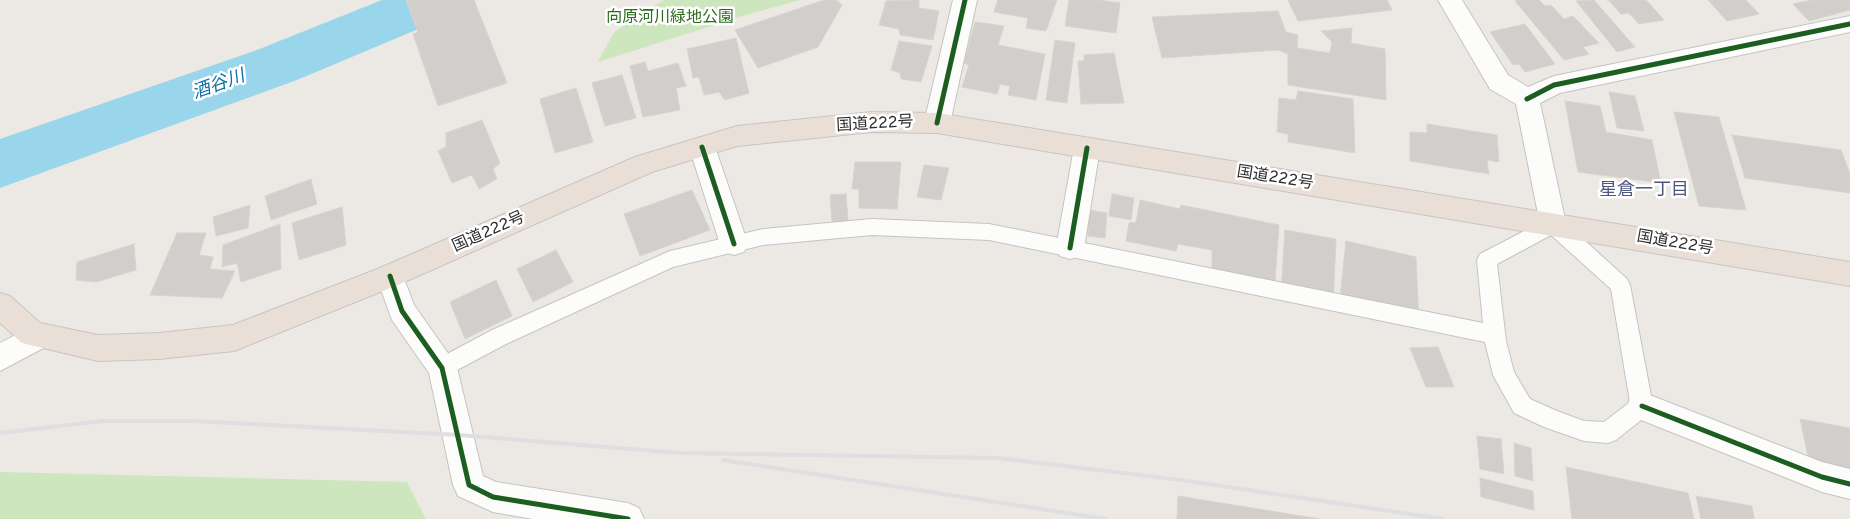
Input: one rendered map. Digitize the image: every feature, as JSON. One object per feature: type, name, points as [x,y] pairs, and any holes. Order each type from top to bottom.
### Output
[{"type":"highway","name":"国道222号","points":[[0,305],[32,334],[98,348],[159,346],[234,338],[390,276],[644,164],[737,136],[872,122],[937,123],[1850,274]]},
{"type":"street","points":[[937,123],[965,0]]},
{"type":"street","points":[[1450,0],[1498,82],[1527,98],[1553,224]]},
{"type":"street","points":[[1527,98],[1554,85],[1850,24]]},
{"type":"street","points":[[702,147],[734,244]]},
{"type":"street","points":[[1070,248],[1087,148]]},
{"type":"street","points":[[390,276],[402,311],[442,368],[459,435],[468,485],[496,508],[628,519]]},
{"type":"street","points":[[0,358],[39,336]]},
{"type":"street","points":[[1642,406],[1822,477],[1850,484]]},
{"type":"lane","points":[[1553,224],[1620,285],[1642,406],[1608,432],[1584,431],[1552,420],[1522,406],[1504,375],[1493,334],[1487,260],[1553,224]]},
{"type":"lane","points":[[442,368],[499,337],[670,260],[763,238],[872,227],[989,232],[1493,334]]},
{"type":"green space","name":"向原河川緑地公園","points":[[664,0],[800,0],[746,15],[598,62],[614,32]]},
{"type":"green space","points":[[0,472],[407,482],[426,519],[0,519]]},
{"type":"building","points":[[406,0],[474,0],[507,83],[438,106],[413,34],[418,32]]},
{"type":"building","points":[[824,0],[836,0],[842,5],[818,47],[758,68],[735,30]]},
{"type":"building","points":[[919,0],[919,8],[939,11],[933,40],[900,35],[899,29],[879,25],[886,1]]},
{"type":"building","points":[[998,0],[1057,0],[1046,31],[1026,28],[1028,18],[994,12]]},
{"type":"building","points":[[1069,0],[1099,0],[1120,3],[1116,33],[1065,26]]},
{"type":"building","points":[[1288,0],[1387,0],[1392,10],[1298,21]]},
{"type":"building","points":[[1539,0],[1545,6],[1551,5],[1564,19],[1573,16],[1599,43],[1583,47],[1589,54],[1564,60],[1515,1]]},
{"type":"building","points":[[1594,0],[1635,47],[1617,52],[1576,1]]},
{"type":"building","points":[[1608,0],[1646,0],[1664,20],[1639,24],[1629,13],[1621,14]]},
{"type":"building","points":[[1708,0],[1746,0],[1759,14],[1727,21]]},
{"type":"building","points":[[1812,0],[1850,0],[1850,10],[1809,21],[1793,4]]},
{"type":"building","points":[[1278,11],[1286,32],[1298,35],[1297,48],[1330,53],[1332,42],[1321,31],[1352,28],[1351,43],[1385,49],[1386,100],[1288,85],[1288,54],[1278,50],[1162,58],[1152,17]]},
{"type":"building","points":[[975,22],[1004,26],[998,45],[1045,54],[1036,100],[1008,95],[1010,86],[1000,84],[997,94],[962,87],[969,65],[964,63]]},
{"type":"building","points":[[1525,24],[1555,64],[1525,72],[1519,64],[1513,65],[1490,32]]},
{"type":"building","points":[[736,38],[749,93],[725,100],[719,92],[704,95],[699,77],[693,78],[687,49]]},
{"type":"building","points":[[1055,40],[1075,43],[1067,103],[1046,100]]},
{"type":"building","points":[[899,41],[932,46],[921,82],[901,79],[900,73],[891,70]]},
{"type":"building","points":[[1114,53],[1124,103],[1081,104],[1078,61],[1084,61],[1084,55]]},
{"type":"building","points":[[645,62],[648,71],[678,63],[686,86],[676,88],[680,110],[643,117],[630,66]]},
{"type":"building","points":[[622,75],[636,118],[605,126],[592,83]]},
{"type":"building","points":[[576,88],[593,142],[555,153],[540,99]]},
{"type":"building","points":[[1298,91],[1353,99],[1355,153],[1288,142],[1288,134],[1277,132],[1279,98],[1296,100]]},
{"type":"building","points":[[1609,92],[1635,96],[1644,131],[1617,128]]},
{"type":"building","points":[[1565,101],[1600,106],[1606,132],[1652,140],[1661,183],[1578,172]]},
{"type":"building","points":[[1674,112],[1719,117],[1746,210],[1699,206]]},
{"type":"building","points":[[482,120],[500,163],[493,169],[497,179],[479,189],[472,175],[452,183],[438,151],[446,147],[446,133]]},
{"type":"building","points":[[1427,124],[1497,135],[1499,162],[1487,160],[1489,174],[1410,161],[1410,132],[1427,133]]},
{"type":"building","points":[[1732,135],[1841,150],[1850,174],[1850,193],[1745,178]]},
{"type":"building","points":[[855,162],[901,162],[897,209],[859,208],[859,189],[852,189]]},
{"type":"building","points":[[924,165],[949,168],[941,200],[917,197]]},
{"type":"building","points":[[311,179],[317,204],[271,220],[265,196]]},
{"type":"building","points":[[692,190],[710,230],[640,256],[624,214]]},
{"type":"building","points":[[846,194],[848,221],[832,222],[830,195]]},
{"type":"building","points":[[1112,194],[1134,198],[1131,220],[1109,216]]},
{"type":"building","points":[[1140,200],[1180,209],[1181,205],[1279,225],[1275,281],[1212,270],[1212,250],[1178,244],[1176,251],[1126,241],[1129,223],[1136,222]]},
{"type":"building","points":[[250,205],[248,228],[216,236],[213,217]]},
{"type":"building","points":[[342,207],[346,245],[299,260],[292,223]]},
{"type":"building","points":[[1089,210],[1107,213],[1105,238],[1088,236]]},
{"type":"building","points":[[280,224],[281,269],[241,282],[237,263],[222,267],[223,245]]},
{"type":"building","points":[[1285,230],[1336,239],[1333,307],[1281,294]]},
{"type":"building","points":[[177,233],[206,233],[199,255],[213,257],[210,269],[235,271],[222,298],[150,295]]},
{"type":"building","points":[[1346,241],[1416,257],[1419,326],[1339,308]]},
{"type":"building","points":[[134,244],[136,270],[96,282],[76,280],[77,262]]},
{"type":"building","points":[[556,250],[573,282],[533,302],[517,269]]},
{"type":"building","points":[[496,280],[512,316],[465,339],[450,302]]},
{"type":"building","points":[[1438,347],[1454,387],[1426,387],[1410,348]]},
{"type":"building","points":[[1800,419],[1850,428],[1850,478],[1811,470]]},
{"type":"building","points":[[1477,436],[1501,439],[1504,474],[1480,469]]},
{"type":"building","points":[[1514,443],[1531,448],[1533,481],[1515,476]]},
{"type":"building","points":[[1566,467],[1688,493],[1694,519],[1572,519]]},
{"type":"building","points":[[1480,478],[1533,491],[1534,510],[1481,497]]},
{"type":"building","points":[[1178,496],[1320,519],[1177,519]]},
{"type":"building","points":[[1696,496],[1752,506],[1754,519],[1701,519]]},
{"type":"waterway","name":"酒谷川","points":[[0,164],[277,65],[435,0]]},
{"type":"railway","points":[[0,433],[103,421],[194,421],[459,435],[680,453],[998,458],[1181,480],[1443,519]]},
{"type":"railway","points":[[723,460],[1106,519]]},
{"type":"cycle path","points":[[937,123],[965,0]]},
{"type":"cycle path","points":[[1527,99],[1554,85],[1850,24]]},
{"type":"cycle path","points":[[702,147],[734,244]]},
{"type":"cycle path","points":[[1070,248],[1087,148]]},
{"type":"cycle path","points":[[390,276],[402,311],[442,368],[469,485],[493,497],[628,519]]},
{"type":"cycle path","points":[[1642,406],[1822,477],[1850,484]]},
{"type":"district","name":"星倉一丁目","points":[[1644,191]]}]
